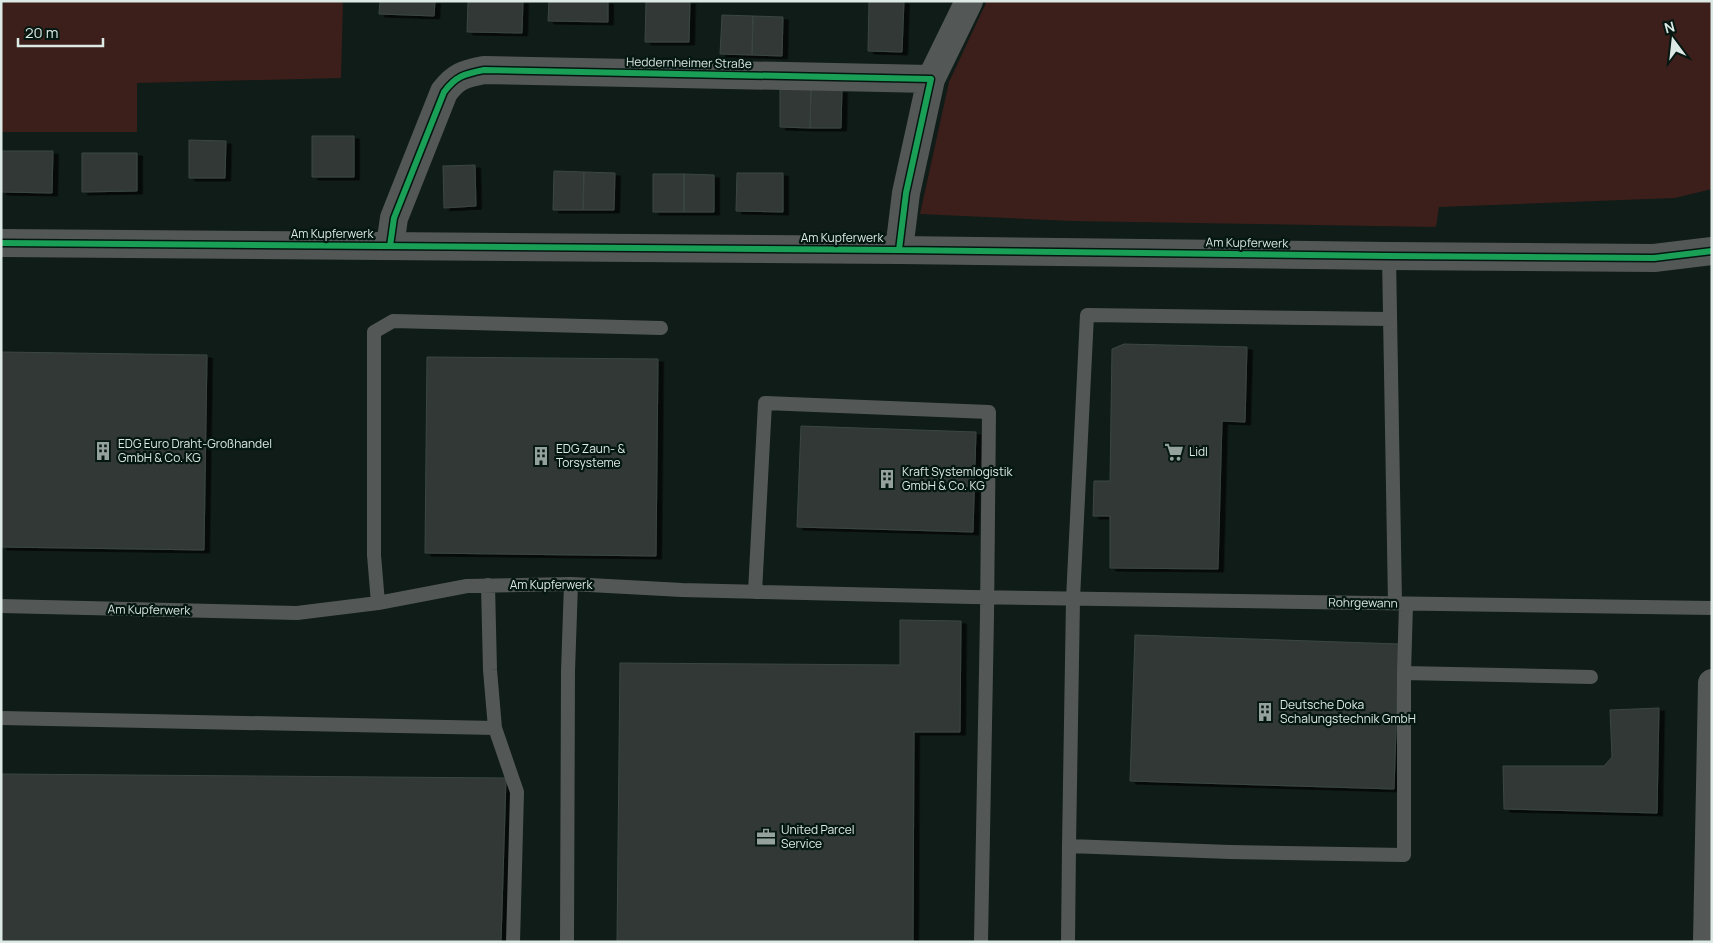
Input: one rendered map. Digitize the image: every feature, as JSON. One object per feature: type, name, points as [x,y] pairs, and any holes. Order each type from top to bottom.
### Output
[{"type":"street","points":[[899,250],[906,193],[930,79],[969,1]]},
{"type":"street","name":"Heddernheimer Straße","points":[[390,246],[394,218],[444,92],[453,81],[465,74],[484,70],[930,79]]},
{"type":"street","name":"Am Kupferwerk","points":[[1,243],[1654,258],[1712,251]]},
{"type":"street","points":[[1707,942],[1712,683]]},
{"type":"lane","points":[[1069,846],[1230,852],[1404,855],[1404,672],[1400,604],[1389,256]]},
{"type":"lane","points":[[1068,942],[1073,599],[1087,315],[1390,319]]},
{"type":"lane","points":[[378,603],[374,555],[374,332],[393,321],[662,328]]},
{"type":"lane","points":[[754,592],[765,403],[989,412],[980,942]]},
{"type":"lane","points":[[567,942],[568,671],[571,584]]},
{"type":"lane","name":"Am Kupferwerk","points":[[1,606],[297,613],[378,603],[446,590],[488,585],[571,584],[754,592],[1014,598]]},
{"type":"lane","points":[[488,585],[490,670],[495,728],[517,792],[513,942]]},
{"type":"lane","name":"Rohrgewann","points":[[1014,598],[1712,608]]},
{"type":"lane","points":[[1404,672],[1591,677]]},
{"type":"lane","points":[[1,718],[495,728]]},
{"type":"shaded area","points":[[1,1],[343,1],[341,78],[137,83],[137,132],[1,132]]},
{"type":"shaded area","points":[[987,1],[1712,1],[1712,189],[1675,198],[1439,207],[1436,227],[1072,221],[920,214],[949,82]]},
{"type":"building","points":[[380,1],[435,1],[434,16],[379,14]]},
{"type":"building","points":[[468,1],[523,1],[522,33],[467,32]]},
{"type":"building","points":[[549,1],[608,1],[608,22],[548,21]]},
{"type":"building","points":[[646,1],[690,1],[689,42],[645,42]]},
{"type":"building","points":[[869,1],[904,1],[902,52],[868,51]]},
{"type":"building","points":[[722,15],[753,16],[752,55],[720,54]]},
{"type":"building","points":[[753,16],[783,17],[782,56],[752,55]]},
{"type":"building","points":[[780,89],[811,89],[810,128],[780,127]]},
{"type":"building","points":[[811,89],[842,90],[841,128],[810,128]]},
{"type":"building","points":[[312,136],[354,136],[354,177],[312,177]]},
{"type":"building","points":[[189,140],[226,141],[225,178],[189,178]]},
{"type":"building","points":[[1,151],[53,151],[52,193],[1,192]]},
{"type":"building","points":[[82,153],[137,153],[137,191],[82,192]]},
{"type":"building","points":[[475,165],[476,206],[444,208],[443,166]]},
{"type":"building","points":[[554,171],[584,172],[583,210],[553,210]]},
{"type":"building","points":[[584,172],[615,173],[614,210],[583,210]]},
{"type":"building","points":[[737,173],[783,173],[783,212],[736,211]]},
{"type":"building","points":[[653,174],[684,174],[684,212],[653,212]]},
{"type":"building","points":[[684,174],[714,175],[714,212],[684,212]]},
{"type":"building","points":[[1124,344],[1247,347],[1245,422],[1222,421],[1218,569],[1110,568],[1110,516],[1093,516],[1094,481],[1110,481],[1112,349]]},
{"type":"building","name":"EDG Euro Draht-Großhandel GmbH & Co. KG","points":[[1,352],[207,355],[204,550],[1,547]]},
{"type":"building","name":"EDG Zaun- & Torsysteme","points":[[427,357],[658,359],[656,556],[425,553]]},
{"type":"building","name":"Kraft Systemlogistik GmbH & Co. KG","points":[[801,426],[976,432],[973,532],[797,527]]},
{"type":"building","name":"United Parcel Service","points":[[900,620],[961,621],[960,732],[914,732],[913,942],[617,942],[620,663],[900,665]]},
{"type":"building","name":"Deutsche Doka Schalungstechnik GmbH","points":[[1135,635],[1399,644],[1394,789],[1130,781]]},
{"type":"building","points":[[1659,708],[1657,813],[1504,809],[1503,766],[1604,766],[1612,757],[1610,710]]},
{"type":"building","points":[[1,774],[506,778],[501,942],[1,942]]},
{"type":"cycle path","points":[[390,246],[394,218],[444,92],[452,82],[461,76],[484,70],[931,79],[906,193],[899,250]]},
{"type":"cycle path","points":[[1,243],[1654,258],[1712,251]]},
{"type":"place","name":"EDG Euro Draht-Großhandel GmbH & Co. KG","points":[[103,451]]},
{"type":"place","name":"Lidl","points":[[1174,452]]},
{"type":"place","name":"EDG Zaun- & Torsysteme","points":[[541,456]]},
{"type":"place","name":"Kraft Systemlogistik GmbH & Co. KG","points":[[887,479]]},
{"type":"place","name":"Deutsche Doka Schalungstechnik GmbH","points":[[1265,712]]},
{"type":"place","name":"United Parcel Service","points":[[766,837]]}]
